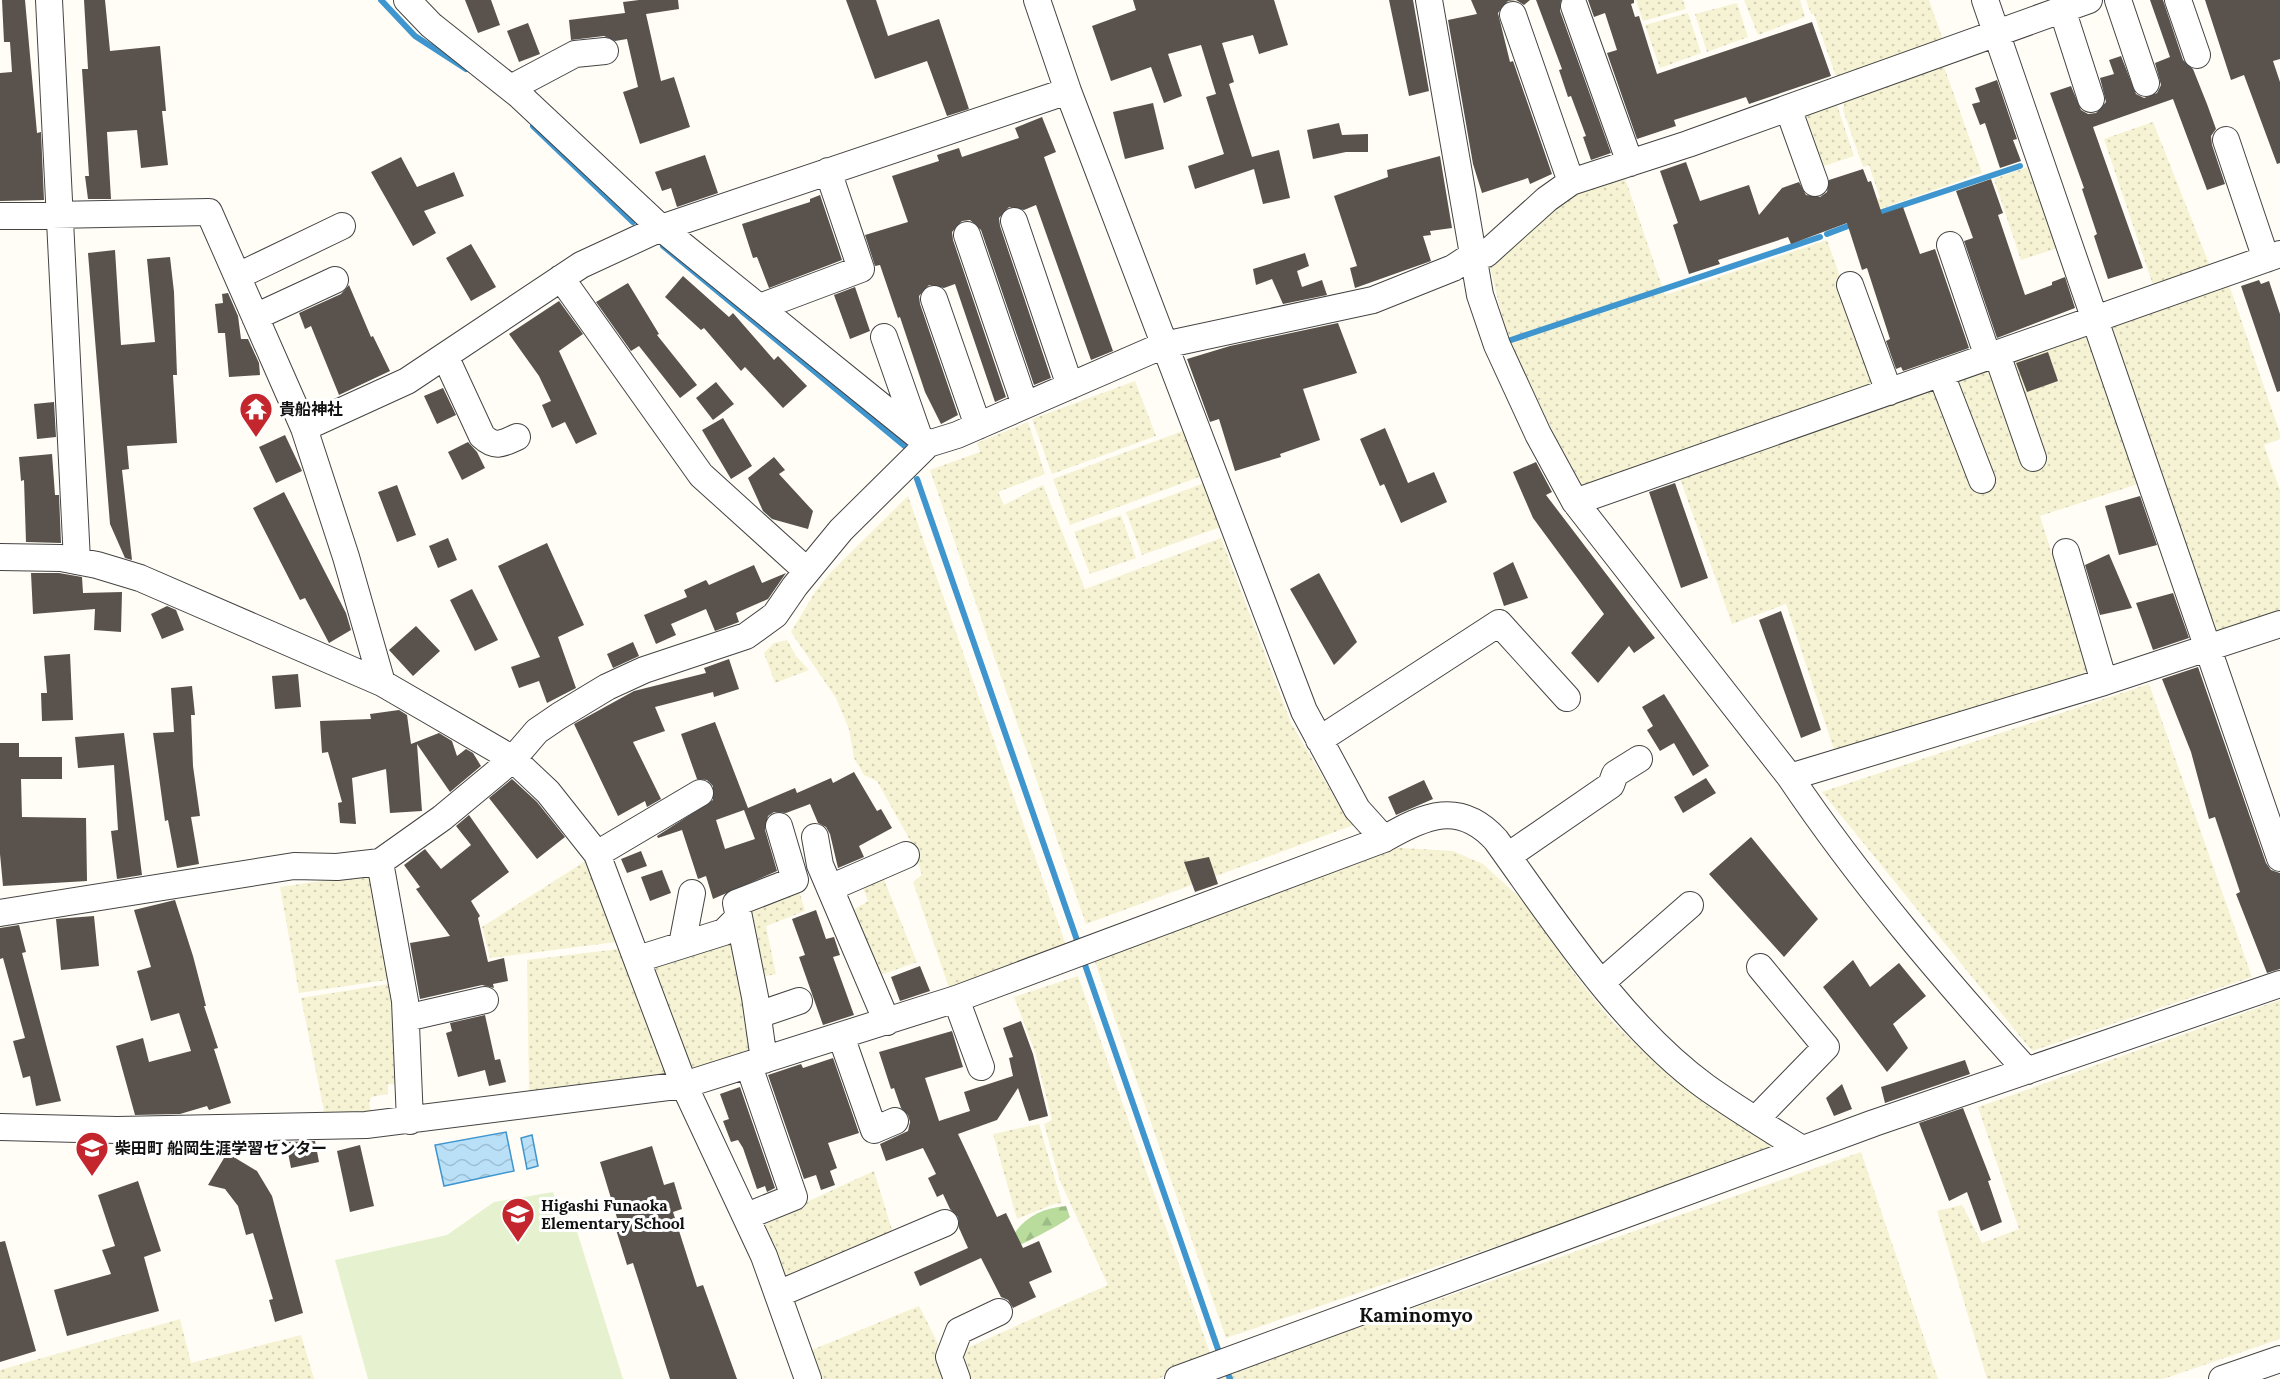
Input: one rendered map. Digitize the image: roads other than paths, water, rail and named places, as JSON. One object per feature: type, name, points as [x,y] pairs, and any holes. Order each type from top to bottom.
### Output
[{"type":"street","points":[[49,0],[77,561]]},
{"type":"street","points":[[407,0],[431,25],[511,88],[661,228],[924,441]]},
{"type":"street","points":[[1037,0],[1068,91],[1304,711],[1357,809],[1384,838]]},
{"type":"street","points":[[1429,0],[1480,295],[1497,345],[1538,434],[1575,502],[1790,777],[1820,822],[1959,996],[2027,1071]]},
{"type":"street","points":[[1985,0],[2094,320],[2210,648],[2280,858]]},
{"type":"street","points":[[0,913],[294,866],[337,867],[380,862],[442,818],[513,759],[537,731],[607,687],[675,658],[746,636],[775,615],[840,530],[924,441],[978,426],[1164,345],[1373,300],[1453,268],[1473,255],[1486,254],[1547,199],[1571,182],[1788,108],[2089,0]]},
{"type":"street","points":[[2118,0],[2146,82]]},
{"type":"street","points":[[2178,0],[2197,55]]},
{"type":"street","points":[[1574,6],[1630,163]]},
{"type":"street","points":[[2062,9],[2091,99]]},
{"type":"street","points":[[1513,15],[1571,182]]},
{"type":"street","points":[[511,88],[575,54],[605,51]]},
{"type":"street","points":[[304,428],[407,381],[581,265],[661,228],[1068,91]]},
{"type":"street","points":[[1788,108],[1815,183]]},
{"type":"street","points":[[1575,502],[2273,257],[2226,140]]},
{"type":"street","points":[[759,308],[861,269],[828,171]]},
{"type":"street","points":[[0,216],[209,212],[304,428],[346,556],[382,683]]},
{"type":"street","points":[[1014,221],[1070,386]]},
{"type":"street","points":[[238,276],[342,226]]},
{"type":"street","points":[[967,235],[1026,405]]},
{"type":"street","points":[[1950,244],[2033,458]]},
{"type":"street","points":[[561,278],[701,475],[807,571]]},
{"type":"street","points":[[255,317],[335,280]]},
{"type":"street","points":[[1850,285],[1888,392]]},
{"type":"street","points":[[934,299],[978,426]]},
{"type":"street","points":[[884,337],[924,441]]},
{"type":"street","points":[[445,356],[482,436],[491,445],[499,445],[518,437]]},
{"type":"street","points":[[1941,374],[1982,480]]},
{"type":"street","points":[[2066,552],[2104,682]]},
{"type":"street","points":[[0,557],[29,556],[77,561],[140,578],[382,683],[513,759],[548,792],[597,854],[684,1085],[747,1216],[808,1379]]},
{"type":"street","points":[[1319,740],[1499,623],[1567,698]]},
{"type":"street","points":[[1790,777],[2104,682],[2280,624]]},
{"type":"street","points":[[1508,856],[1611,785],[1615,774],[1639,759]]},
{"type":"street","points":[[597,854],[700,793]]},
{"type":"street","points":[[0,1126],[117,1130],[366,1125],[684,1085],[956,999],[1384,838],[1417,820],[1457,815],[1470,818],[1486,828],[1624,1011],[1665,1052],[1705,1087],[1802,1149]]},
{"type":"street","points":[[747,1216],[794,1197],[756,1063],[758,1015],[736,903],[795,880],[779,826]]},
{"type":"street","points":[[815,837],[820,866],[887,1022]]},
{"type":"street","points":[[830,888],[906,855]]},
{"type":"street","points":[[380,862],[402,976],[410,1121]]},
{"type":"street","points":[[682,945],[692,893]]},
{"type":"street","points":[[1602,982],[1690,905]]},
{"type":"street","points":[[638,959],[724,932],[739,916]]},
{"type":"street","points":[[1756,1119],[1826,1047],[1760,967]]},
{"type":"street","points":[[1178,1379],[1802,1149],[2280,984]]},
{"type":"street","points":[[956,999],[981,1067]]},
{"type":"street","points":[[406,1018],[485,1000]]},
{"type":"street","points":[[758,1015],[799,1001]]},
{"type":"street","points":[[841,1036],[874,1130],[895,1121]]},
{"type":"street","points":[[778,1294],[945,1223]]},
{"type":"street","points":[[957,1379],[949,1357],[959,1331],[999,1312]]},
{"type":"street","points":[[2223,1379],[2280,1359]]},
{"type":"water","points":[[506,1132],[514,1171],[444,1186],[435,1145]]},
{"type":"water","points":[[532,1135],[538,1166],[527,1169],[521,1138]]},
{"type":"waterway","points":[[381,0],[415,36],[466,69]]},
{"type":"waterway","points":[[533,126],[633,222]]},
{"type":"waterway","points":[[1876,214],[2020,166]]},
{"type":"waterway","points":[[1827,234],[1856,223]]},
{"type":"waterway","points":[[1505,342],[1820,237]]},
{"type":"waterway","points":[[663,246],[907,448]]},
{"type":"waterway","points":[[917,479],[1079,946]]},
{"type":"waterway","points":[[1083,959],[1221,1358]]},
{"type":"waterway","points":[[1225,1367],[1230,1379]]},
{"type":"place","name":"貴船神社","points":[[256,438]]},
{"type":"place","name":"柴田町 船岡生涯学習センター","points":[[92,1177]]},
{"type":"place","name":"Higashi Funaoka Elementary School","points":[[518,1243]]},
{"type":"district","name":"Kaminomyo","points":[[1416,1315]]}]
